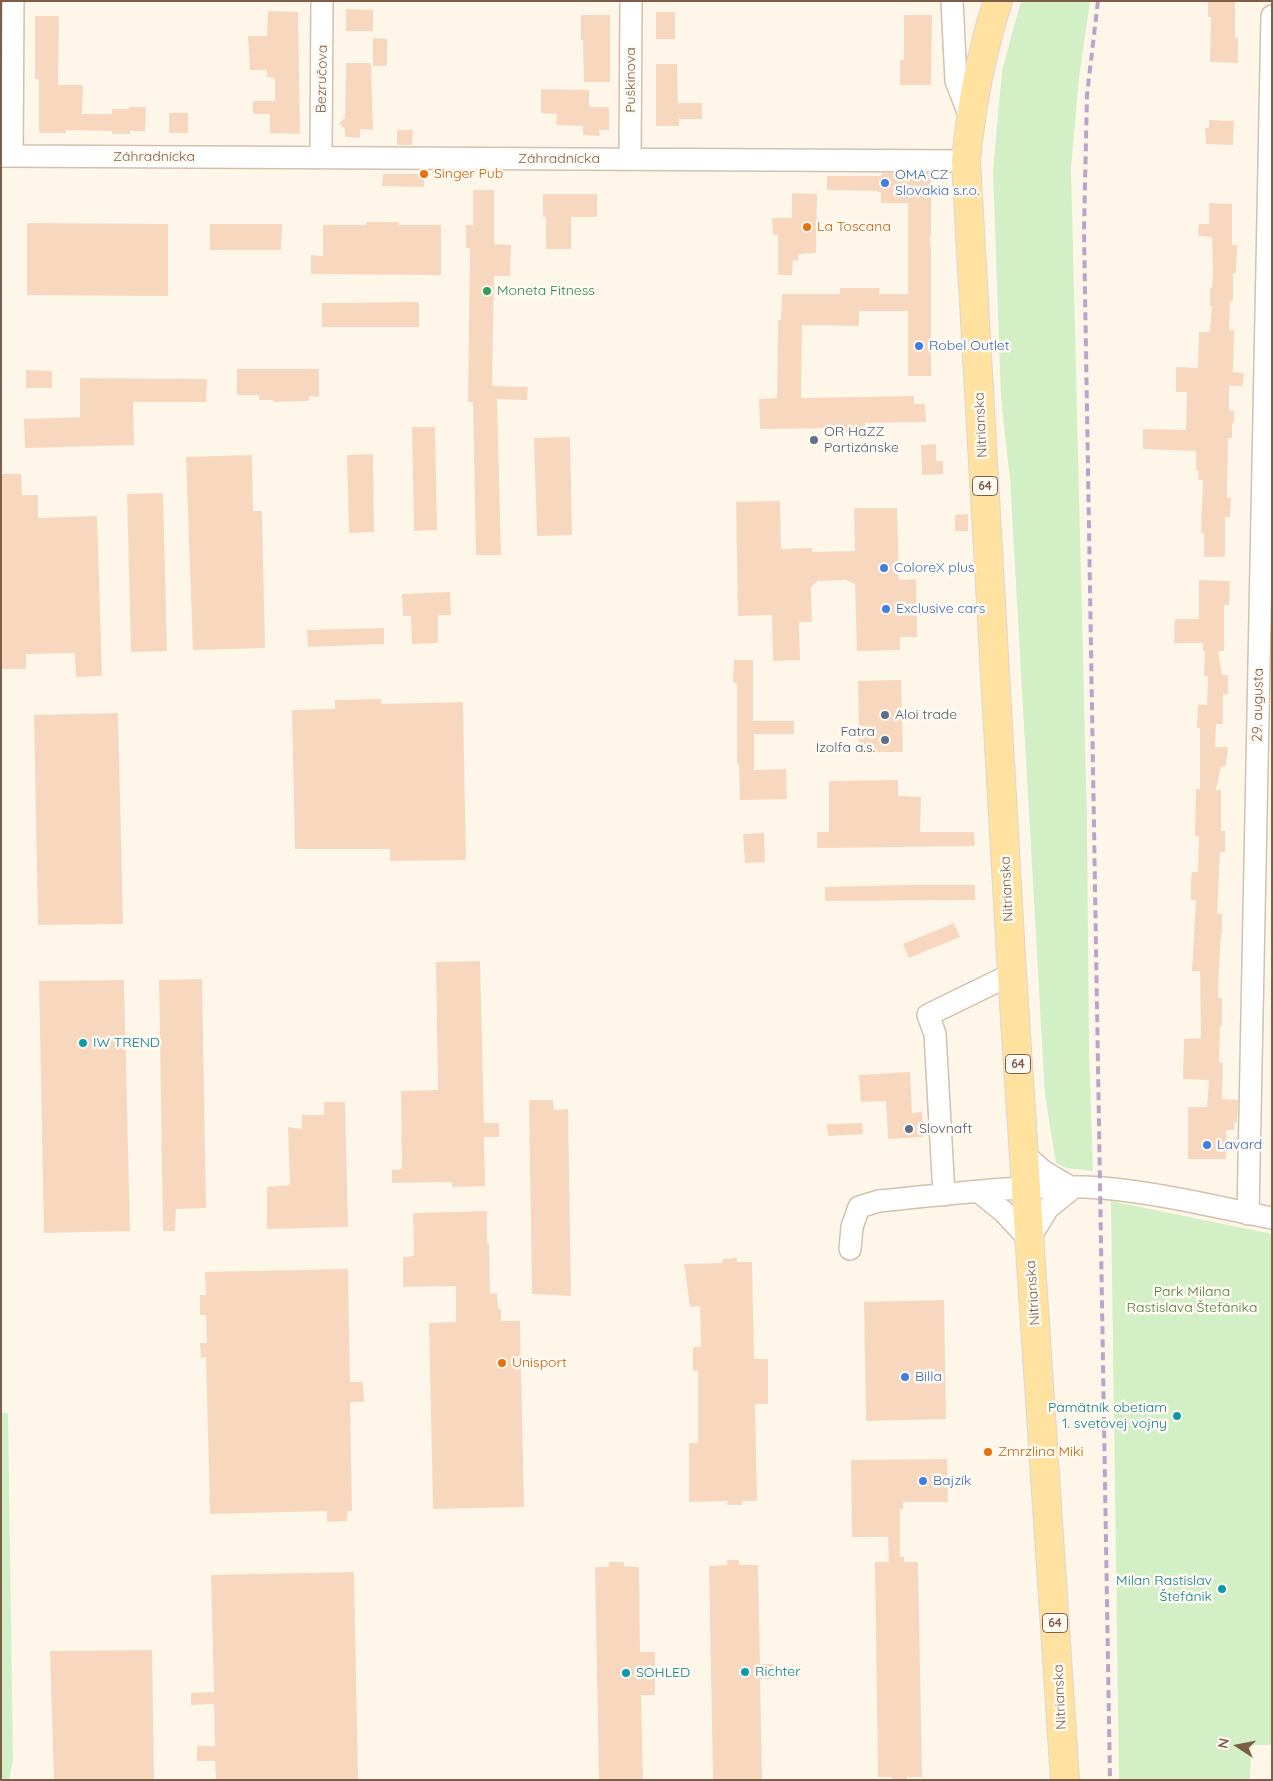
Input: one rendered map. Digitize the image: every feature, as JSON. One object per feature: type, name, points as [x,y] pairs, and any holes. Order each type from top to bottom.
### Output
[{"type":"main road","name":"Nitrianska","points":[[998,1],[987,36],[970,117],[966,161],[1012,974],[1065,1780]]},
{"type":"street","points":[[7,156],[12,1]]},
{"type":"street","name":"Bezručova","points":[[321,157],[322,1]]},
{"type":"street","name":"Puškinova","points":[[630,159],[631,1]]},
{"type":"street","points":[[952,1],[956,81],[970,117]]},
{"type":"street","name":"29. augusta","points":[[1248,1214],[1272,16]]},
{"type":"street","name":"Záhradnícka","points":[[7,156],[966,161]]},
{"type":"street","points":[[944,1195],[935,1034],[928,1015],[1012,974]]},
{"type":"street","points":[[1024,1154],[1043,1171],[1072,1188]]},
{"type":"street","points":[[979,1192],[1004,1212],[1029,1239],[1048,1208],[1072,1188]]},
{"type":"street","points":[[850,1249],[852,1227],[859,1207],[879,1201],[979,1192],[1026,1189],[1108,1189],[1171,1197],[1272,1218]]},
{"type":"green space","points":[[1021,1],[1090,1],[1079,78],[1071,168],[1087,822],[1089,1050],[1093,1171],[1066,1168],[1056,1163],[1045,1095],[1010,479],[1001,399],[993,170],[1002,71]]},
{"type":"green space","name":"Park Milana Rastislava Štefánika","points":[[1111,1201],[1272,1234],[1272,1745],[1251,1745],[1250,1780],[1119,1780]]},
{"type":"green space","points":[[1,1413],[8,1413],[13,1761],[9,1780],[1,1780]]},
{"type":"building","points":[[1208,1],[1235,1],[1235,38],[1238,38],[1238,63],[1210,62],[1211,17],[1208,17]]},
{"type":"building","points":[[346,9],[373,10],[373,31],[346,31]]},
{"type":"building","points":[[268,11],[298,12],[300,134],[270,133],[270,114],[253,114],[253,101],[275,101],[275,78],[267,77],[267,70],[250,70],[248,36],[267,36]]},
{"type":"building","points":[[656,12],[675,12],[675,39],[656,39]]},
{"type":"building","points":[[581,15],[610,15],[610,82],[584,82]]},
{"type":"building","points":[[904,15],[932,15],[931,85],[900,85],[900,60],[904,60]]},
{"type":"building","points":[[35,16],[59,16],[58,85],[83,85],[82,114],[112,114],[112,109],[146,107],[145,131],[130,131],[130,134],[112,134],[112,131],[66,130],[66,133],[39,133],[39,79],[35,79]]},
{"type":"building","points":[[373,38],[387,39],[387,66],[373,66]]},
{"type":"building","points":[[346,63],[371,63],[373,130],[360,129],[360,138],[345,137],[345,129],[339,123],[345,118]]},
{"type":"building","points":[[656,64],[677,64],[678,103],[702,103],[702,119],[679,119],[679,126],[656,126]]},
{"type":"building","points":[[541,89],[589,90],[589,107],[609,107],[609,130],[599,130],[600,136],[583,135],[583,126],[556,125],[557,114],[541,113]]},
{"type":"building","points":[[169,113],[188,113],[188,133],[169,133]]},
{"type":"building","points":[[1209,120],[1234,121],[1233,145],[1206,144],[1205,128],[1209,128]]},
{"type":"building","points":[[397,130],[413,130],[412,145],[397,145]]},
{"type":"building","points":[[882,173],[931,173],[931,376],[908,376],[908,311],[859,311],[859,326],[802,325],[801,398],[914,396],[914,404],[925,404],[926,422],[865,423],[866,433],[846,433],[846,428],[760,429],[759,399],[777,398],[778,320],[781,320],[782,294],[840,294],[840,288],[880,288],[879,294],[908,294],[908,203],[881,203],[881,192],[877,191],[827,190],[827,176],[881,176]]},
{"type":"building","points":[[383,174],[424,174],[424,187],[382,186]]},
{"type":"building","points":[[473,190],[494,190],[494,244],[511,245],[510,276],[494,276],[492,386],[528,387],[527,400],[497,399],[501,555],[476,555],[473,402],[468,402],[470,248],[466,248],[466,225],[473,225]]},
{"type":"building","points":[[792,193],[817,194],[816,253],[798,254],[798,261],[793,260],[792,275],[778,275],[778,235],[773,235],[772,218],[792,218]]},
{"type":"building","points":[[543,194],[597,194],[597,217],[571,217],[571,249],[546,249],[546,217],[543,217]]},
{"type":"building","points":[[1209,203],[1232,204],[1232,245],[1237,245],[1236,273],[1233,273],[1233,301],[1230,301],[1229,330],[1234,330],[1233,372],[1244,373],[1243,386],[1229,386],[1229,411],[1234,411],[1234,423],[1232,423],[1232,438],[1228,438],[1227,498],[1231,498],[1230,517],[1225,517],[1225,557],[1204,557],[1204,533],[1201,533],[1203,480],[1198,480],[1199,471],[1196,470],[1196,451],[1143,449],[1143,429],[1186,430],[1187,392],[1176,392],[1176,367],[1198,368],[1199,332],[1210,332],[1212,306],[1210,306],[1210,288],[1212,288],[1213,275],[1212,237],[1198,236],[1199,224],[1209,224]]},
{"type":"building","points":[[366,222],[398,222],[398,225],[441,225],[441,275],[311,274],[311,255],[323,256],[323,225],[366,225]]},
{"type":"building","points":[[27,223],[168,224],[168,296],[27,295]]},
{"type":"building","points":[[210,224],[282,224],[281,250],[210,250]]},
{"type":"building","points":[[419,302],[419,327],[322,327],[322,303]]},
{"type":"building","points":[[237,369],[319,369],[319,397],[309,396],[309,401],[274,402],[274,400],[259,400],[259,395],[237,395]]},
{"type":"building","points":[[26,370],[52,371],[52,388],[26,388]]},
{"type":"building","points":[[80,378],[207,379],[206,402],[133,402],[134,445],[25,448],[24,419],[80,417]]},
{"type":"building","points":[[412,427],[435,427],[437,530],[414,531]]},
{"type":"building","points":[[570,437],[572,535],[537,536],[534,438]]},
{"type":"building","points":[[936,444],[936,461],[943,461],[943,474],[922,475],[921,445]]},
{"type":"building","points":[[373,454],[374,532],[349,533],[347,455]]},
{"type":"building","points":[[252,455],[253,511],[262,511],[265,648],[193,650],[186,457]]},
{"type":"building","points":[[1,474],[21,474],[22,495],[38,495],[38,518],[97,516],[102,676],[76,677],[75,653],[26,654],[26,669],[1,669]]},
{"type":"building","points":[[163,493],[167,651],[131,652],[127,494]]},
{"type":"building","points":[[780,501],[781,549],[812,548],[812,552],[855,551],[854,508],[897,508],[899,580],[916,579],[917,637],[900,637],[900,650],[857,651],[855,584],[846,580],[818,581],[811,587],[812,622],[799,622],[800,660],[773,661],[772,615],[738,616],[736,502]]},
{"type":"building","points":[[968,514],[968,531],[955,531],[955,515]]},
{"type":"building","points":[[1199,580],[1230,581],[1229,605],[1224,605],[1224,651],[1218,651],[1222,675],[1228,675],[1228,694],[1223,694],[1223,724],[1216,724],[1215,747],[1228,747],[1226,766],[1221,767],[1216,790],[1221,790],[1221,831],[1225,831],[1225,852],[1220,852],[1217,914],[1222,914],[1218,998],[1222,998],[1219,1062],[1223,1063],[1222,1099],[1238,1100],[1237,1123],[1234,1123],[1234,1130],[1226,1130],[1226,1159],[1188,1159],[1188,1107],[1207,1107],[1209,1080],[1183,1079],[1184,1039],[1201,1038],[1200,971],[1192,971],[1196,900],[1191,900],[1191,881],[1192,872],[1198,872],[1199,836],[1195,836],[1196,789],[1200,789],[1200,728],[1197,728],[1198,705],[1207,705],[1208,676],[1204,676],[1205,651],[1203,651],[1203,643],[1174,643],[1175,619],[1199,619]]},
{"type":"building","points":[[450,592],[451,615],[438,615],[438,643],[412,644],[411,616],[403,616],[402,594]]},
{"type":"building","points":[[384,628],[384,644],[308,647],[307,630]]},
{"type":"building","points":[[734,660],[753,660],[753,721],[794,721],[794,734],[754,734],[754,770],[786,769],[787,799],[740,800],[739,764],[737,764],[737,683],[733,683]]},
{"type":"building","points":[[901,680],[903,752],[859,752],[858,681]]},
{"type":"building","points":[[381,699],[381,704],[463,702],[466,860],[390,861],[390,849],[295,849],[292,710],[335,709],[335,700]]},
{"type":"building","points":[[118,713],[123,924],[38,925],[34,715]]},
{"type":"building","points":[[898,780],[898,796],[921,797],[920,832],[974,832],[975,846],[817,848],[817,832],[829,832],[829,781]]},
{"type":"building","points":[[764,833],[765,862],[745,863],[743,834]]},
{"type":"building","points":[[975,885],[975,900],[825,901],[825,887]]},
{"type":"building","points":[[954,923],[960,937],[909,958],[903,944]]},
{"type":"building","points":[[480,961],[484,1123],[499,1123],[499,1137],[484,1137],[485,1186],[452,1187],[452,1182],[392,1183],[392,1170],[402,1169],[401,1091],[438,1090],[436,962]]},
{"type":"building","points":[[202,979],[206,1208],[176,1209],[175,1231],[163,1231],[159,980]]},
{"type":"building","points":[[124,980],[130,1231],[44,1233],[39,981]]},
{"type":"building","points":[[910,1072],[912,1113],[922,1112],[923,1137],[888,1139],[886,1101],[861,1102],[859,1075]]},
{"type":"building","points":[[529,1100],[553,1100],[554,1110],[568,1109],[571,1296],[532,1294]]},
{"type":"building","points":[[324,1102],[345,1102],[348,1227],[267,1229],[267,1187],[290,1185],[288,1127],[302,1129],[302,1115],[324,1115]]},
{"type":"building","points":[[862,1123],[863,1134],[828,1136],[827,1124]]},
{"type":"building","points":[[487,1211],[490,1294],[497,1293],[498,1309],[501,1309],[501,1321],[520,1321],[524,1507],[433,1509],[429,1323],[456,1322],[456,1286],[403,1287],[403,1257],[414,1256],[413,1213]]},
{"type":"building","points":[[737,1258],[737,1262],[752,1262],[754,1359],[768,1359],[768,1404],[755,1404],[757,1501],[742,1501],[742,1505],[727,1505],[728,1501],[689,1502],[689,1443],[698,1443],[698,1371],[693,1371],[693,1347],[701,1347],[700,1306],[690,1307],[684,1264],[723,1263],[722,1259]]},
{"type":"building","points":[[348,1269],[350,1382],[363,1382],[364,1402],[350,1402],[352,1511],[348,1511],[347,1521],[327,1522],[327,1511],[210,1514],[206,1357],[201,1358],[200,1343],[207,1343],[206,1315],[200,1315],[200,1295],[206,1295],[205,1272]]},
{"type":"building","name":"Billa","points":[[944,1300],[946,1419],[866,1421],[864,1302]]},
{"type":"building","points":[[947,1459],[948,1502],[903,1502],[903,1509],[900,1509],[900,1557],[904,1557],[904,1562],[918,1562],[922,1777],[892,1780],[892,1777],[878,1777],[875,1562],[889,1562],[888,1537],[852,1537],[851,1460]]},
{"type":"building","name":"Richter","points":[[727,1560],[739,1560],[739,1565],[758,1565],[760,1664],[779,1664],[779,1679],[760,1679],[762,1780],[713,1780],[709,1566],[727,1565]]},
{"type":"building","name":"SOHLED","points":[[609,1562],[624,1562],[624,1566],[639,1567],[640,1652],[655,1652],[655,1695],[641,1695],[643,1780],[599,1780],[595,1567],[609,1567]]},
{"type":"building","points":[[354,1572],[358,1780],[216,1780],[215,1761],[197,1761],[197,1746],[215,1746],[214,1704],[191,1705],[191,1693],[214,1692],[211,1575]]},
{"type":"building","points":[[152,1650],[154,1780],[54,1780],[50,1651]]},
{"type":"railway","points":[[1098,1],[1087,95],[1084,231],[1110,1780]]},
{"type":"place","name":"Singer Pub","points":[[424,174]]},
{"type":"place","name":"OMA CZ Slovakia s.r.o.","points":[[885,183]]},
{"type":"place","name":"La Toscana","points":[[807,227]]},
{"type":"place","name":"Moneta Fitness","points":[[487,291]]},
{"type":"place","name":"Robel Outlet","points":[[919,346]]},
{"type":"place","name":"OR HaZZ Partizánske","points":[[814,440]]},
{"type":"place","name":"ColoreX plus","points":[[884,568]]},
{"type":"place","name":"Exclusive cars","points":[[886,609]]},
{"type":"place","name":"Aloi trade","points":[[885,715]]},
{"type":"place","name":"Fatra Izolfa a.s.","points":[[885,740]]},
{"type":"place","name":"IW TREND","points":[[83,1043]]},
{"type":"place","name":"Slovnaft","points":[[909,1129]]},
{"type":"place","name":"Lavard","points":[[1207,1145]]},
{"type":"place","name":"Unisport","points":[[502,1363]]},
{"type":"place","name":"Billa","points":[[905,1377]]},
{"type":"place","name":"Pamätník obetiam 1. svetovej vojny","points":[[1177,1416]]},
{"type":"place","name":"Zmrzlina Miki","points":[[988,1452]]},
{"type":"place","name":"Bajzík","points":[[923,1481]]},
{"type":"place","name":"Milan Rastislav Štefánik","points":[[1222,1589]]},
{"type":"place","name":"Richter","points":[[745,1672]]},
{"type":"place","name":"SOHLED","points":[[626,1673]]}]
